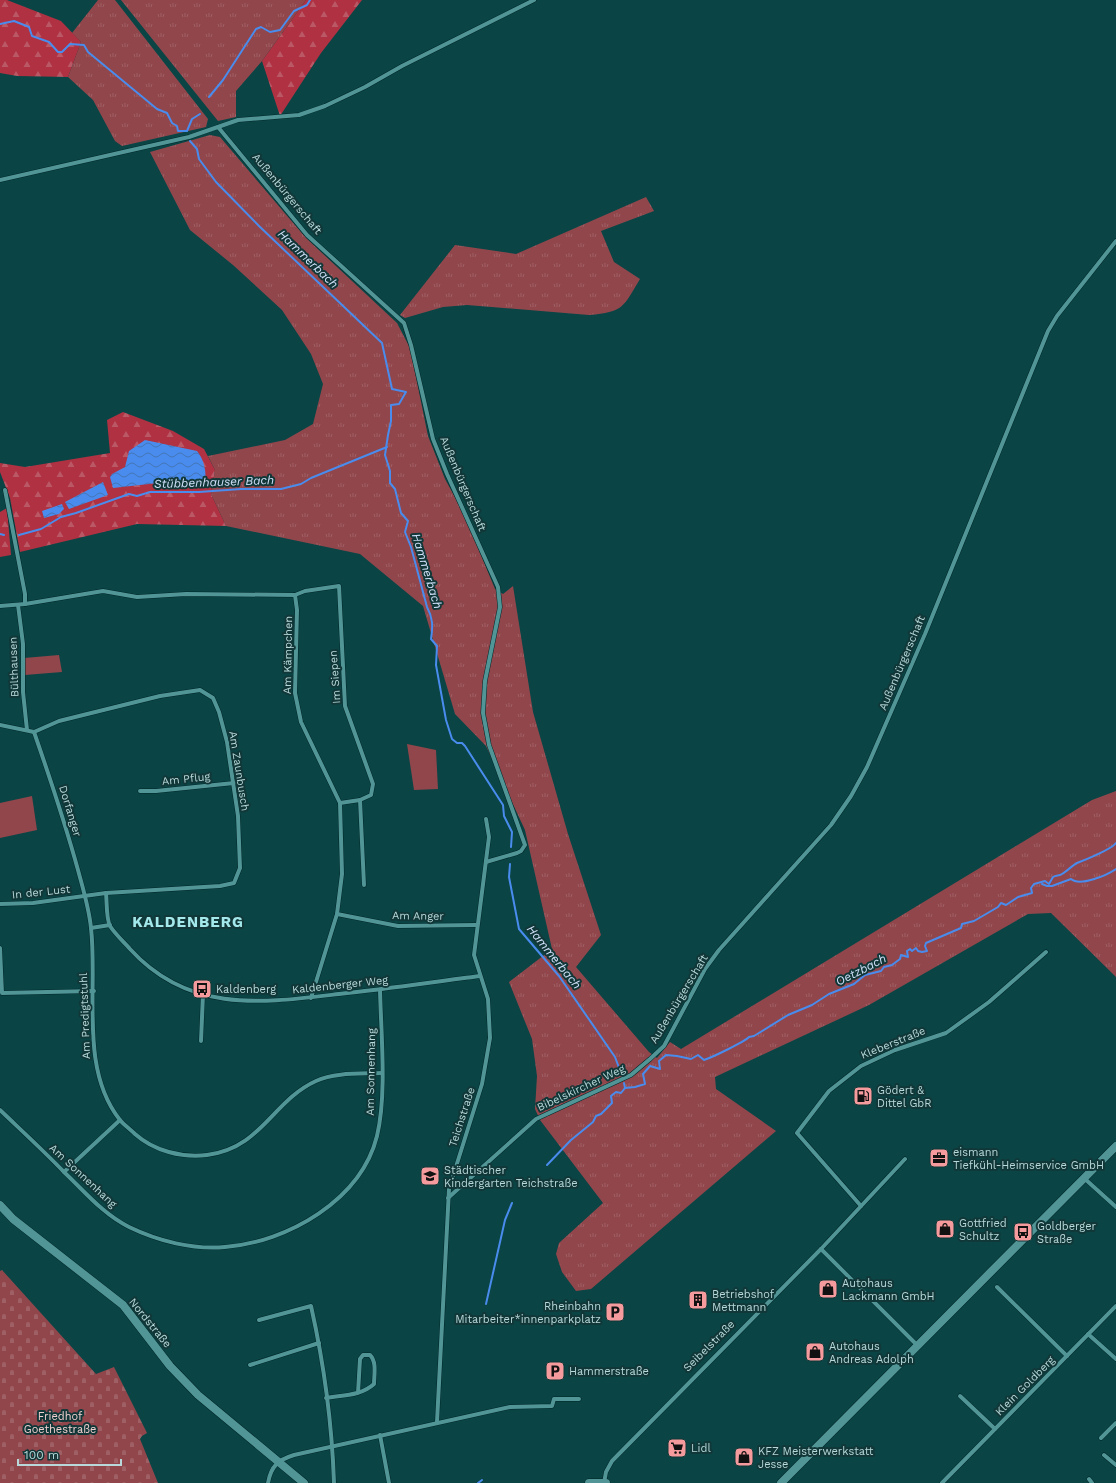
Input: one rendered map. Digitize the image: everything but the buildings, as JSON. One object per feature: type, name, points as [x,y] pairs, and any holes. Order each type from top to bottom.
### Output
[{"type":"main road","points":[[781,1483],[917,1345],[1085,1179],[1116,1146]]},
{"type":"main road","name":"Nordstraße","points":[[1,1209],[123,1305],[170,1366],[198,1394],[304,1483]]},
{"type":"main road","points":[[589,1483],[605,1483]]},
{"type":"street","points":[[0,180],[189,136],[238,120],[299,115],[325,106],[365,87],[402,66],[534,0]]},
{"type":"street","name":"Außenbürgerschaft","points":[[218,127],[307,234],[404,323],[411,345],[433,439],[446,474],[498,587],[500,607],[485,681],[483,713],[489,746],[525,845],[521,851],[517,853],[486,862]]},
{"type":"street","name":"Außenbürgerschaft","points":[[650,1059],[664,1046],[705,969],[719,950],[831,825],[851,796],[866,767],[924,634],[1048,331],[1057,316],[1116,241]]},
{"type":"street","points":[[5,490],[25,594],[25,604]]},
{"type":"street","name":"Im Siepen","points":[[295,595],[305,591],[339,586],[345,706],[373,784],[371,795],[360,800]]},
{"type":"street","points":[[0,606],[25,604],[103,591],[137,597],[186,594],[295,595]]},
{"type":"street","name":"Am Kämpchen","points":[[295,595],[297,610],[295,693],[297,706],[301,722],[340,803],[342,874],[337,914],[311,998]]},
{"type":"street","name":"Bülthausen","points":[[18,605],[23,644],[24,692],[27,730]]},
{"type":"street","name":"Am Zaunbusch","points":[[34,732],[59,721],[160,696],[200,690],[213,698],[219,712],[227,742],[238,816],[240,868],[234,883],[220,886],[106,893],[85,896]]},
{"type":"street","points":[[0,726],[34,732]]},
{"type":"street","name":"Dorfanger","points":[[34,732],[64,817],[85,896]]},
{"type":"street","name":"Am Pflug","points":[[140,791],[156,791],[234,783]]},
{"type":"street","points":[[340,803],[360,800],[364,885]]},
{"type":"street","name":"Teichstraße","points":[[437,1422],[450,1182],[482,1084],[489,1051],[490,1012],[474,955],[476,925],[489,837],[486,819]]},
{"type":"street","points":[[91,928],[110,926],[106,893]]},
{"type":"street","name":"In der Lust","points":[[0,904],[33,903],[85,896]]},
{"type":"street","name":"Am Predigtstuhl","points":[[85,896],[91,928],[95,1062],[104,1092],[120,1120],[140,1138],[162,1151],[192,1156],[226,1150],[251,1137],[291,1097],[317,1080],[328,1077],[382,1073]]},
{"type":"street","name":"Am Anger","points":[[337,914],[398,926],[476,925]]},
{"type":"street","name":"Kaldenberger Weg","points":[[110,926],[134,953],[151,968],[179,985],[202,994],[235,1001],[251,1002],[311,998],[480,976]]},
{"type":"street","points":[[0,948],[2,993],[94,990]]},
{"type":"street","name":"Kleberstraße","points":[[861,1206],[797,1133],[830,1091],[860,1066],[895,1050],[946,1033],[989,1002],[1046,952]]},
{"type":"street","name":"Am Sonnenhang","points":[[0,1110],[103,1210],[129,1226],[164,1241],[191,1246],[225,1247],[266,1239],[311,1218],[334,1202],[355,1180],[369,1158],[377,1136],[382,1108],[380,990]]},
{"type":"street","points":[[202,994],[202,1041]]},
{"type":"street","name":"Bibelskircher Weg","points":[[448,1198],[536,1119],[631,1075],[650,1059]]},
{"type":"street","points":[[64,1172],[120,1120]]},
{"type":"street","name":"Seibelstraße","points":[[605,1483],[606,1472],[612,1461],[822,1249],[905,1159]]},
{"type":"street","points":[[1085,1179],[1116,1207]]},
{"type":"street","points":[[822,1249],[917,1345]]},
{"type":"street","name":"Klein Goldberg","points":[[997,1288],[1067,1356]]},
{"type":"street","points":[[259,1320],[311,1306],[319,1343],[332,1446],[334,1483]]},
{"type":"street","name":"Klein Goldberg","points":[[942,1483],[1116,1306]]},
{"type":"street","points":[[1088,1334],[1116,1358]]},
{"type":"street","points":[[250,1366],[319,1343]]},
{"type":"street","points":[[326,1398],[358,1393],[368,1389],[374,1384],[373,1358],[370,1356],[363,1355],[360,1359],[358,1393]]},
{"type":"street","name":"Klein Goldberg","points":[[960,1396],[995,1429]]},
{"type":"street","points":[[268,1483],[270,1473],[278,1462],[294,1455],[510,1407],[552,1406],[554,1399],[579,1399]]},
{"type":"street","points":[[1101,1438],[1116,1423]]},
{"type":"street","points":[[380,1435],[389,1483]]},
{"type":"street","points":[[1104,1455],[1116,1465]]},
{"type":"street","points":[[1089,1479],[1092,1483]]},
{"type":"green space","points":[[0,0],[7,0],[61,21],[81,42],[68,77],[17,76],[0,73]]},
{"type":"green space","points":[[98,0],[115,0],[208,119],[206,127],[122,146],[115,141],[93,100],[68,77],[81,42],[72,33]]},
{"type":"green space","points":[[121,0],[306,0],[262,61],[236,91],[236,117],[218,121]]},
{"type":"green space","points":[[306,0],[362,0],[321,53],[280,116],[262,61]]},
{"type":"green space","points":[[210,135],[220,137],[306,238],[397,323],[410,348],[428,436],[445,479],[463,512],[495,589],[503,594],[513,586],[533,712],[568,834],[601,935],[576,967],[649,1052],[657,1058],[670,1042],[681,1049],[1092,800],[1116,791],[1116,977],[1051,913],[1028,914],[869,1005],[715,1077],[716,1089],[776,1131],[591,1289],[576,1291],[562,1272],[556,1254],[559,1243],[603,1203],[540,1120],[535,1109],[537,1076],[532,1039],[509,982],[552,949],[525,830],[486,746],[455,714],[423,606],[360,554],[226,526],[211,494],[215,470],[208,456],[285,440],[313,424],[323,384],[311,354],[282,310],[233,265],[190,230],[150,152]]},
{"type":"green space","points":[[646,197],[654,211],[601,231],[614,262],[640,279],[626,302],[616,310],[601,314],[589,315],[467,305],[443,307],[405,318],[400,315],[455,245],[516,254]]},
{"type":"green space","points":[[123,412],[173,431],[204,449],[215,470],[211,494],[226,526],[137,524],[20,552],[10,498],[0,472],[0,463],[25,467],[110,453],[107,420]]},
{"type":"green space","points":[[7,508],[11,555],[0,557],[0,512]]},
{"type":"green space","points":[[59,655],[62,672],[25,675],[24,658]]},
{"type":"green space","points":[[407,744],[436,750],[438,789],[414,790]]},
{"type":"green space","points":[[32,796],[37,830],[0,838],[0,803]]},
{"type":"green space","name":"Friedhof Goethestraße","points":[[2,1270],[96,1374],[114,1367],[147,1433],[140,1439],[158,1483],[0,1483],[0,1271]]},
{"type":"water","points":[[145,440],[197,451],[204,466],[206,475],[205,484],[201,486],[167,482],[113,488],[110,477],[112,474],[125,467],[129,451]]},
{"type":"water","points":[[103,482],[108,495],[69,509],[65,502]]},
{"type":"water","points":[[62,504],[64,509],[59,514],[44,518],[42,511]]},
{"type":"waterway","name":"Hammerbach","points":[[209,97],[223,80],[256,29],[261,27],[270,32],[280,30],[294,11],[307,5],[310,0]]},
{"type":"waterway","points":[[0,24],[14,21],[29,27],[32,36],[49,42],[58,52],[62,52],[70,44],[84,45],[88,52],[157,109],[167,113],[172,123],[177,126],[178,131],[187,131],[192,119],[200,114]]},
{"type":"waterway","name":"Hammerbach","points":[[190,141],[197,149],[199,159],[216,182],[259,226],[382,343],[392,389],[406,392],[399,404],[391,405],[391,421],[385,455],[390,471],[390,483],[395,489],[401,513],[408,521],[405,532],[411,547],[431,619],[431,639],[437,646],[436,665],[446,720],[452,739],[457,743],[462,743],[465,746],[503,805],[504,816],[512,832],[511,847]]},
{"type":"waterway","name":"Stübbenhauser Bach","points":[[19,535],[41,529],[61,517],[129,494],[137,496],[150,492],[281,489],[301,484],[311,478],[387,447]]},
{"type":"waterway","name":"Stübbenhauser Bach","points":[[0,534],[4,535]]},
{"type":"waterway","name":"Oetzbach","points":[[625,1088],[645,1084],[643,1074],[650,1066],[660,1069],[659,1061],[666,1055],[691,1059],[698,1055],[704,1060],[735,1046],[749,1037],[754,1036],[788,1015],[812,1005],[829,994],[854,984],[865,975],[881,971],[884,967],[892,965],[900,959],[901,955],[908,957],[907,951],[910,949],[912,951],[916,948],[918,951],[927,951],[925,946],[926,943],[961,928],[962,924],[974,921],[998,907],[1001,903],[1006,905],[1018,897],[1032,893],[1031,888],[1034,884],[1045,881],[1049,884],[1053,877],[1061,875],[1077,863],[1104,851],[1116,843]]},
{"type":"waterway","name":"Hammerbach","points":[[510,864],[509,877],[519,929],[559,976],[615,1057],[621,1073]]},
{"type":"waterway","points":[[1042,884],[1052,886],[1071,879],[1081,882],[1087,881],[1100,877],[1116,869]]},
{"type":"waterway","name":"Hammerbach","points":[[547,1165],[571,1140],[593,1122],[596,1116],[601,1114],[612,1103],[611,1096],[616,1092],[621,1093],[625,1088],[624,1083]]},
{"type":"waterway","name":"Hammerbach","points":[[486,1304],[505,1220],[512,1203]]},
{"type":"waterway","name":"Hammerbach","points":[[478,1483],[482,1480]]},
{"type":"place","name":"Kaldenberg","points":[[202,989]]},
{"type":"place","name":"Gödert & Dittel GbR","points":[[863,1096]]},
{"type":"place","name":"eismann Tiefkühl-Heimservice GmbH","points":[[939,1158]]},
{"type":"place","name":"Städtischer Kindergarten Teichstraße","points":[[430,1176]]},
{"type":"place","name":"Gottfried Schultz","points":[[945,1229]]},
{"type":"place","name":"Goldberger Straße","points":[[1023,1232]]},
{"type":"place","name":"Autohaus Lackmann GmbH","points":[[828,1289]]},
{"type":"place","name":"Betriebshof Mettmann","points":[[698,1300]]},
{"type":"place","name":"Rheinbahn Mitarbeiter*innenparkplatz","points":[[615,1312]]},
{"type":"place","name":"Autohaus Andreas Adolph","points":[[815,1352]]},
{"type":"place","name":"Hammerstraße","points":[[555,1371]]},
{"type":"place","name":"Lidl","points":[[677,1448]]},
{"type":"place","name":"KFZ Meisterwerkstatt Jesse","points":[[744,1457]]},
{"type":"district","name":"KALDENBERG","points":[[188,922]]}]
